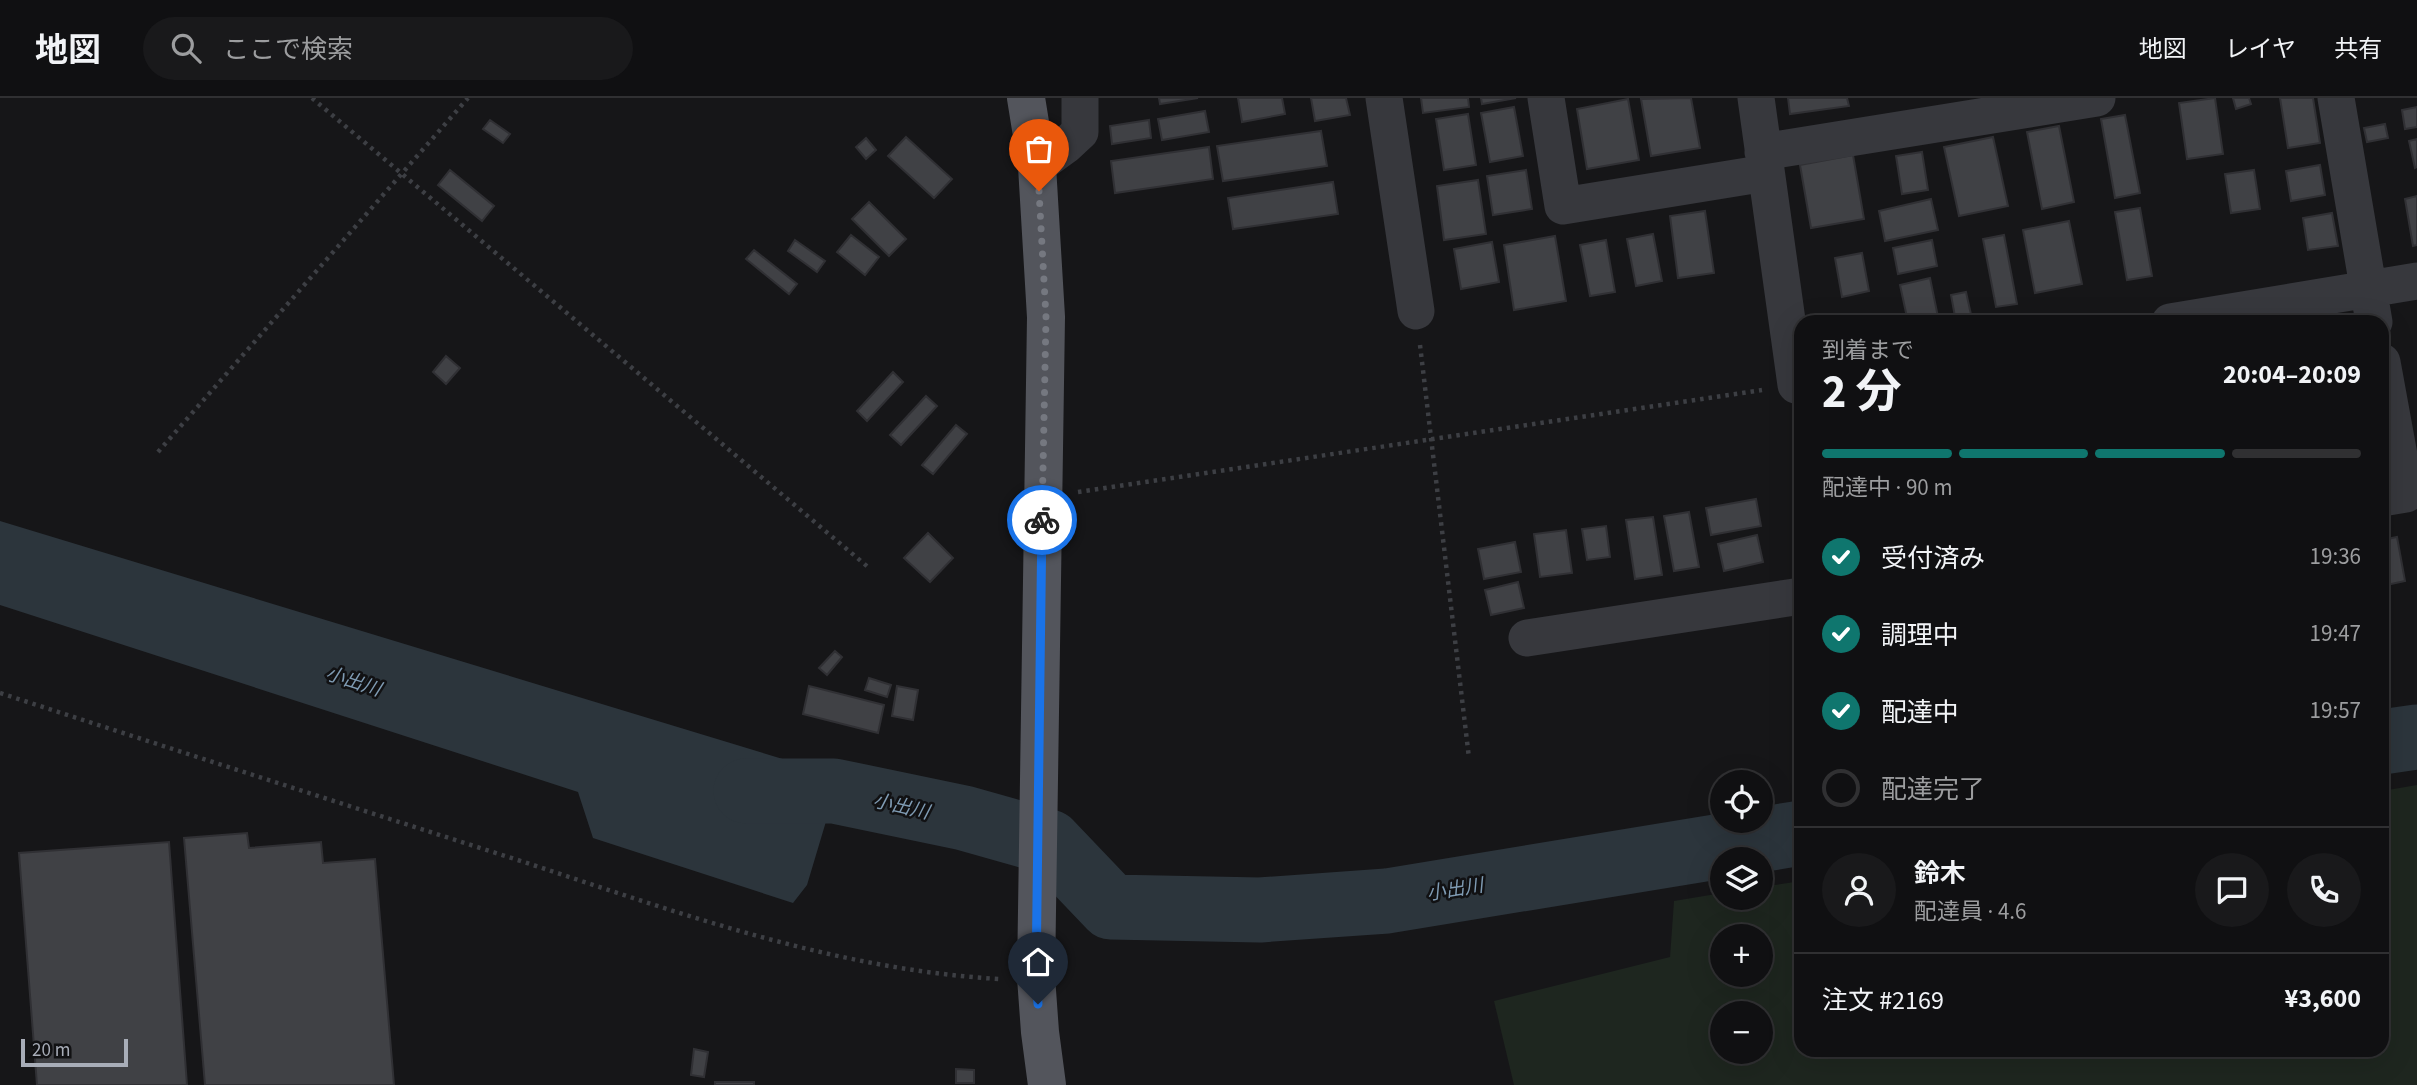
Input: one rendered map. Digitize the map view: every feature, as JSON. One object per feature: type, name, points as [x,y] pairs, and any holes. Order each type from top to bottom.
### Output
[{"type":"main road","points":[[1026,98],[1037,166],[1046,317],[1038,783],[1020,978],[1040,1032],[1047,1085]]},
{"type":"street","points":[[1037,166],[1080,132],[1080,98]]},
{"type":"street","points":[[1384,98],[1416,311]]},
{"type":"street","points":[[1546,98],[1563,206],[1765,163],[2097,98]]},
{"type":"street","points":[[1756,98],[1794,359]]},
{"type":"street","points":[[2336,98],[2371,305]]},
{"type":"street","points":[[2253,315],[2371,305],[2417,281]]},
{"type":"street","points":[[2389,400],[2406,494],[2389,497]]},
{"type":"street","points":[[1527,638],[1794,597]]},
{"type":"path","points":[[312,98],[868,567]]},
{"type":"path","points":[[158,452],[468,98]]},
{"type":"path","points":[[1416,311],[1469,758]]},
{"type":"path","points":[[1042,497],[1432,441],[1794,394]]},
{"type":"path","points":[[0,693],[726,928],[856,960],[968,977],[1020,978]]},
{"type":"shaded area","points":[[2417,785],[2417,1085],[1514,1085],[1494,1001],[1670,957],[1674,901],[1710,895],[1710,910],[1773,910],[1773,885],[1794,882],[1794,1057],[2389,1057],[2389,790]]},
{"type":"water","points":[[0,521],[839,778],[807,885],[793,903],[593,838],[578,792],[0,605]]},
{"type":"building","points":[[1159,98],[1198,98],[1160,104]]},
{"type":"building","points":[[1238,98],[1282,98],[1285,114],[1242,122]]},
{"type":"building","points":[[1311,98],[1346,98],[1350,115],[1315,121]]},
{"type":"building","points":[[1421,98],[1468,98],[1469,107],[1423,113]]},
{"type":"building","points":[[1481,98],[1516,98],[1482,104]]},
{"type":"building","points":[[1691,98],[1700,148],[1651,156],[1641,99]]},
{"type":"building","points":[[1788,98],[1847,98],[1849,106],[1790,114]]},
{"type":"building","points":[[2215,98],[2223,154],[2187,159],[2179,103]]},
{"type":"building","points":[[2233,98],[2249,98],[2251,104],[2236,109]]},
{"type":"building","points":[[2280,98],[2313,98],[2320,143],[2288,148]]},
{"type":"building","points":[[1628,99],[1639,160],[1587,169],[1577,109]]},
{"type":"building","points":[[1514,107],[1523,156],[1490,162],[1481,113]]},
{"type":"building","points":[[2417,107],[2417,127],[2405,129],[2402,110]]},
{"type":"building","points":[[1205,111],[1209,132],[1162,140],[1158,119]]},
{"type":"building","points":[[1468,114],[1476,165],[1444,170],[1436,119]]},
{"type":"building","points":[[2125,115],[2140,193],[2115,198],[2101,119]]},
{"type":"building","points":[[490,120],[510,134],[503,143],[483,129]]},
{"type":"building","points":[[1149,120],[1151,138],[1112,144],[1110,126]]},
{"type":"building","points":[[2385,124],[2388,138],[2367,142],[2364,128]]},
{"type":"building","points":[[2059,126],[2074,202],[2042,209],[2027,132]]},
{"type":"building","points":[[1321,131],[1327,166],[1223,181],[1217,146]]},
{"type":"building","points":[[906,137],[952,179],[934,198],[888,156]]},
{"type":"building","points":[[1993,137],[2008,206],[1959,216],[1944,147]]},
{"type":"building","points":[[866,138],[876,150],[866,159],[856,147]]},
{"type":"building","points":[[2417,139],[2417,167],[2415,168],[2409,141]]},
{"type":"building","points":[[1209,147],[1213,179],[1115,193],[1111,161]]},
{"type":"building","points":[[1922,152],[1928,190],[1902,194],[1896,156]]},
{"type":"building","points":[[1853,155],[1864,219],[1811,228],[1800,165]]},
{"type":"building","points":[[2320,165],[2325,195],[2291,201],[2286,171]]},
{"type":"building","points":[[450,170],[494,206],[482,221],[438,185]]},
{"type":"building","points":[[1526,170],[1532,209],[1493,215],[1487,176]]},
{"type":"building","points":[[2254,170],[2260,209],[2231,213],[2225,174]]},
{"type":"building","points":[[1478,180],[1486,234],[1444,240],[1437,186]]},
{"type":"building","points":[[1333,182],[1338,214],[1233,229],[1228,198]]},
{"type":"building","points":[[2417,196],[2417,245],[2413,246],[2405,199]]},
{"type":"building","points":[[1931,199],[1938,230],[1885,241],[1879,211]]},
{"type":"building","points":[[869,202],[906,239],[889,256],[852,219]]},
{"type":"building","points":[[2140,208],[2152,276],[2127,280],[2115,212]]},
{"type":"building","points":[[1705,211],[1714,273],[1678,278],[1670,216]]},
{"type":"building","points":[[2332,213],[2338,246],[2308,250],[2303,218]]},
{"type":"building","points":[[2069,221],[2082,284],[2035,293],[2023,230]]},
{"type":"building","points":[[1653,234],[1662,281],[1636,286],[1627,239]]},
{"type":"building","points":[[851,235],[879,257],[865,275],[837,252]]},
{"type":"building","points":[[2004,235],[2017,304],[1996,307],[1983,239]]},
{"type":"building","points":[[1555,236],[1566,301],[1514,310],[1504,245]]},
{"type":"building","points":[[795,240],[825,261],[817,272],[788,251]]},
{"type":"building","points":[[1606,240],[1615,292],[1590,296],[1580,245]]},
{"type":"building","points":[[1932,240],[1937,266],[1898,274],[1893,248]]},
{"type":"building","points":[[1492,242],[1499,282],[1461,289],[1454,249]]},
{"type":"building","points":[[754,250],[797,284],[789,294],[746,259]]},
{"type":"building","points":[[1862,253],[1869,291],[1842,297],[1835,258]]},
{"type":"building","points":[[1930,278],[1938,315],[1906,315],[1900,285]]},
{"type":"building","points":[[1966,292],[1971,315],[1955,315],[1951,295]]},
{"type":"building","points":[[446,356],[460,368],[446,384],[433,372]]},
{"type":"building","points":[[893,372],[903,382],[867,421],[857,411]]},
{"type":"building","points":[[926,396],[937,406],[901,445],[890,435]]},
{"type":"building","points":[[956,425],[967,434],[933,474],[922,465]]},
{"type":"building","points":[[1756,499],[1761,526],[1711,535],[1706,508]]},
{"type":"building","points":[[1689,512],[1699,567],[1674,571],[1664,516]]},
{"type":"building","points":[[1653,517],[1662,575],[1635,579],[1626,520]]},
{"type":"building","points":[[1606,526],[1610,557],[1587,560],[1582,529]]},
{"type":"building","points":[[1566,530],[1572,573],[1540,577],[1534,534]]},
{"type":"building","points":[[928,533],[953,558],[930,582],[904,558]]},
{"type":"building","points":[[1757,535],[1763,562],[1724,571],[1718,544]]},
{"type":"building","points":[[2397,537],[2405,581],[2389,584],[2389,539]]},
{"type":"building","points":[[1515,542],[1521,572],[1484,579],[1478,549]]},
{"type":"building","points":[[1518,582],[1524,608],[1491,615],[1485,590]]},
{"type":"building","points":[[835,651],[842,657],[827,675],[819,668]]},
{"type":"building","points":[[869,678],[891,685],[887,697],[865,690]]},
{"type":"building","points":[[809,686],[884,705],[878,733],[803,714]]},
{"type":"building","points":[[897,686],[918,690],[913,720],[892,716]]},
{"type":"building","points":[[247,833],[249,848],[321,842],[323,863],[375,859],[394,1085],[205,1085],[184,838]]},
{"type":"building","points":[[169,842],[187,1085],[37,1085],[19,853]]},
{"type":"building","points":[[694,1049],[708,1052],[704,1077],[691,1075]]},
{"type":"building","points":[[956,1069],[974,1070],[974,1083],[956,1083]]},
{"type":"building","points":[[715,1082],[754,1082],[754,1085],[715,1085]]},
{"type":"waterway","name":"小出川","points":[[2389,741],[2417,737]]},
{"type":"waterway","name":"小出川","points":[[746,791],[834,791],[964,818],[1049,842],[1111,907],[1260,910],[1387,901],[1794,834]]},
{"type":"way so far","points":[[1039,191],[1046,317],[1042,520]]},
{"type":"route","points":[[1038,1004],[1036,977],[1042,520]]}]
